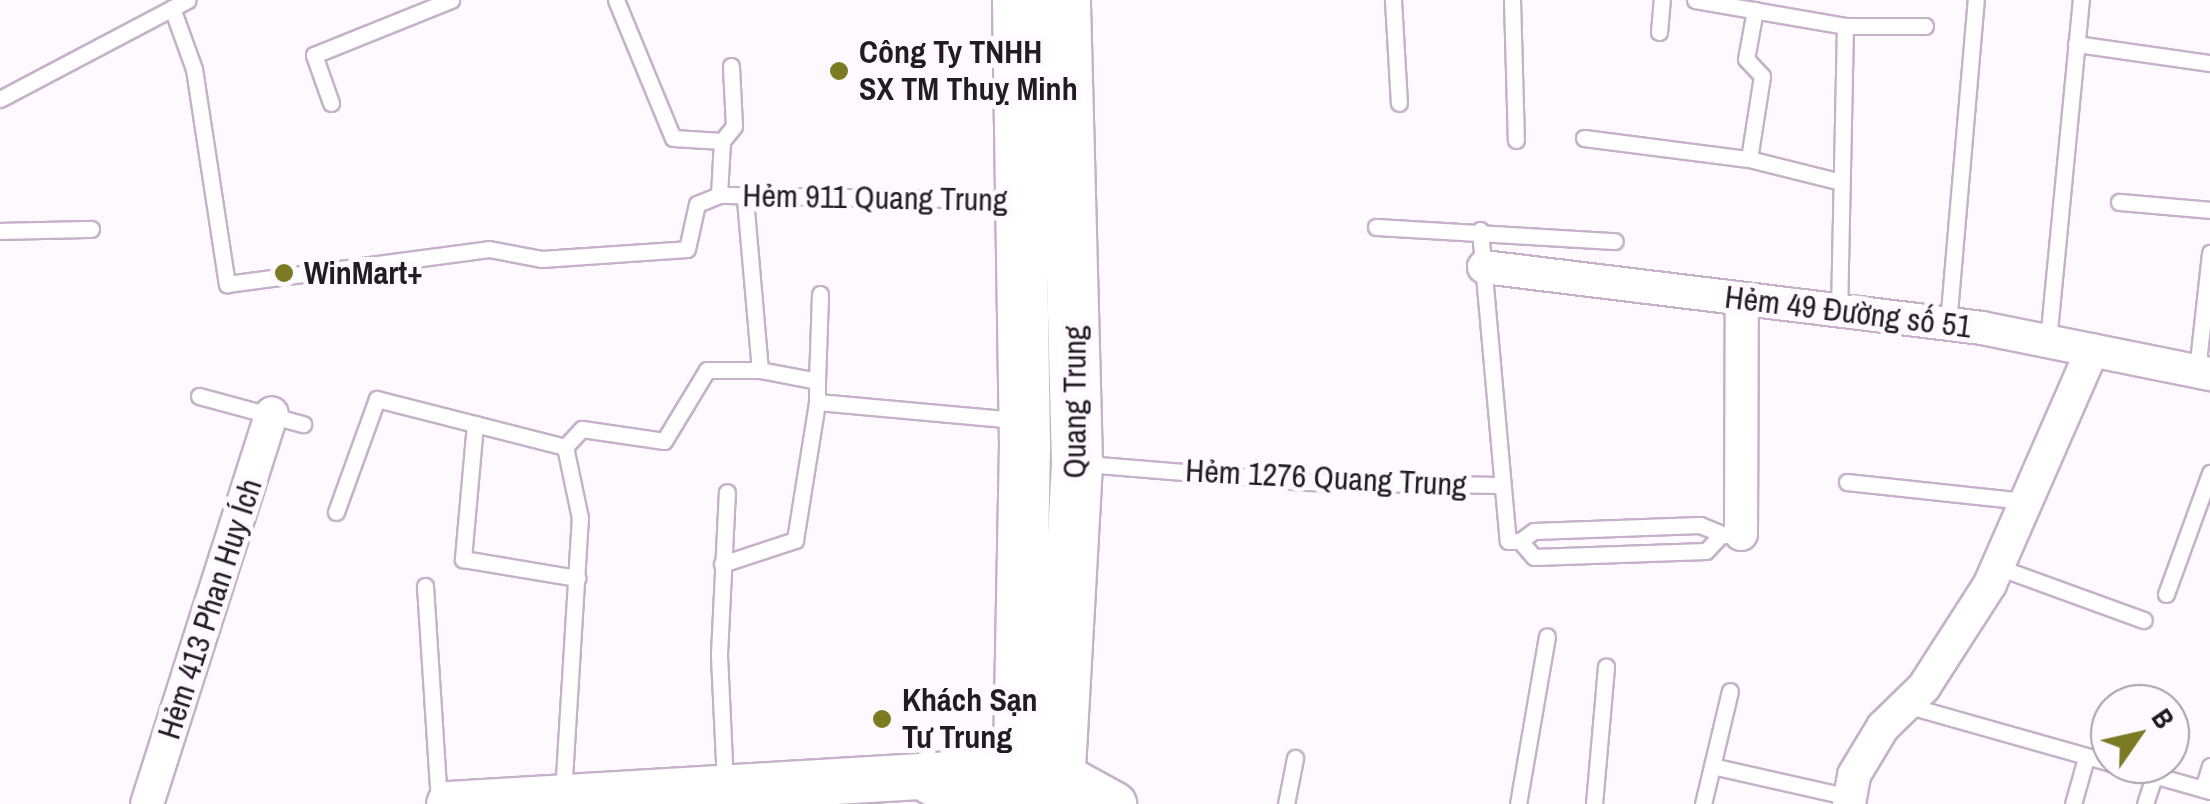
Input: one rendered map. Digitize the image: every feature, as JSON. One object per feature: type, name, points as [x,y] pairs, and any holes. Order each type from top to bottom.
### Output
[{"type":"main road","name":"Quang Trung","points":[[1018,0],[1049,201],[1077,463],[1038,788]]},
{"type":"main road","name":"Quang Trung","points":[[1038,788],[1025,421],[1049,201],[1065,0]]},
{"type":"main road","points":[[928,777],[977,804]]},
{"type":"main road","points":[[449,804],[725,792],[815,795],[928,777],[1038,788],[1112,804]]},
{"type":"street","name":"Hẻm 49 Đường số 51","points":[[1484,267],[1948,324],[2204,372]]},
{"type":"street","points":[[1730,535],[1742,299]]},
{"type":"street","points":[[1850,801],[1854,775],[1924,687],[1998,567],[2092,350]]},
{"type":"street","name":"Hẻm 413 Phan Huy Ích","points":[[147,804],[272,413]]},
{"type":"lane","points":[[0,99],[188,0]]},
{"type":"lane","points":[[331,103],[314,55],[451,0]]},
{"type":"lane","points":[[616,0],[673,138],[722,142]]},
{"type":"lane","points":[[1393,0],[1398,103]]},
{"type":"lane","points":[[1512,0],[1516,140]]},
{"type":"lane","points":[[1659,32],[1662,0]]},
{"type":"lane","points":[[1695,0],[1756,10],[1777,7],[1845,26],[1924,26]]},
{"type":"lane","points":[[1948,324],[1976,0]]},
{"type":"lane","points":[[2048,341],[2081,0]]},
{"type":"lane","name":"Hẻm 911 Quang Trung","points":[[172,8],[194,70],[227,284],[489,249],[542,258],[687,249],[696,204],[719,195],[745,199],[1049,201]]},
{"type":"lane","points":[[1749,158],[1762,76],[1746,59],[1756,10]]},
{"type":"lane","points":[[1839,310],[1845,26]]},
{"type":"lane","points":[[2076,44],[2210,63]]},
{"type":"lane","points":[[719,195],[722,142],[734,126],[732,66]]},
{"type":"lane","points":[[1584,138],[1749,158],[1841,182]]},
{"type":"lane","points":[[745,199],[760,370]]},
{"type":"lane","points":[[2118,202],[2210,210]]},
{"type":"lane","points":[[1376,227],[1480,230],[1614,241]]},
{"type":"lane","points":[[0,230],[91,229]]},
{"type":"lane","name":"Hẻm 1276 Quang Trung","points":[[1077,463],[1305,482],[1500,485],[1480,230]]},
{"type":"lane","points":[[2204,372],[2210,253]]},
{"type":"lane","points":[[722,564],[795,540],[817,402],[820,294]]},
{"type":"lane","points":[[565,448],[582,429],[664,442],[707,370],[760,370],[817,381]]},
{"type":"lane","points":[[200,396],[303,424]]},
{"type":"lane","points":[[336,512],[377,400],[565,448]]},
{"type":"lane","points":[[817,402],[1025,421]]},
{"type":"lane","points":[[475,424],[463,559],[577,578]]},
{"type":"lane","points":[[563,798],[580,518],[565,448]]},
{"type":"lane","points":[[2166,594],[2210,472]]},
{"type":"lane","points":[[1847,482],[2026,501]]},
{"type":"lane","points":[[1500,485],[1508,540],[1520,541],[1534,531],[1700,525],[1730,535]]},
{"type":"lane","points":[[725,792],[722,564],[727,492]]},
{"type":"lane","points":[[1625,528],[1626,554]]},
{"type":"lane","points":[[1520,541],[1534,557],[1706,551],[1730,535]]},
{"type":"lane","points":[[1998,567],[2144,620]]},
{"type":"lane","points":[[425,586],[439,804]]},
{"type":"lane","points":[[1518,804],[1547,636]]},
{"type":"lane","points":[[1594,804],[1606,668]]},
{"type":"lane","points":[[1703,804],[1730,691]]},
{"type":"lane","points":[[1906,705],[2090,759]]},
{"type":"lane","points":[[1286,804],[1295,758]]},
{"type":"lane","points":[[2073,804],[2086,758]]},
{"type":"lane","points":[[1712,766],[1850,801]]},
{"type":"lane","points":[[2206,790],[2210,766]]},
{"type":"place","name":"Công Ty TNHH SX TM Thuỵ Minh","points":[[839,71]]},
{"type":"place","name":"WinMart+","points":[[284,273]]},
{"type":"place","name":"Khách Sạn Tư Trung","points":[[882,719]]}]
